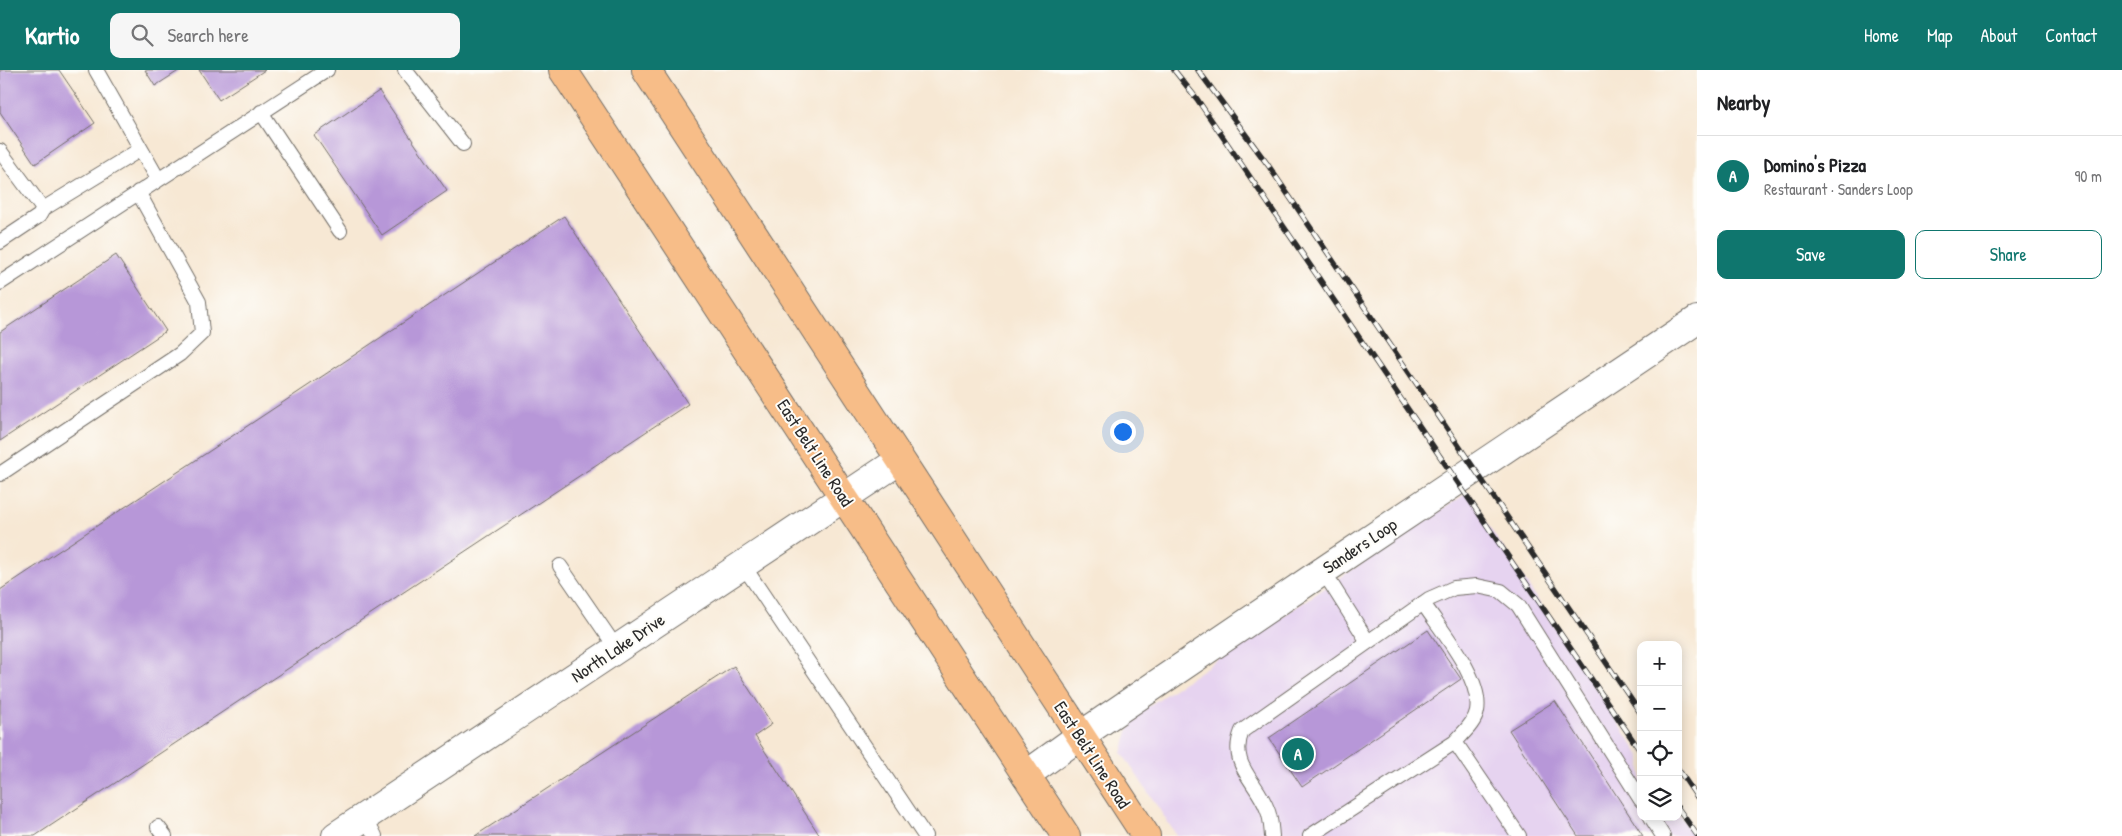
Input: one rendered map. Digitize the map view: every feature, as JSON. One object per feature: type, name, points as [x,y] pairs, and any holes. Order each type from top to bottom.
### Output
[{"type":"main road","name":"East Belt Line Road","points":[[563,70],[1066,836]]},
{"type":"main road","name":"East Belt Line Road","points":[[646,70],[1146,836]]},
{"type":"street","name":"Sanders Loop","points":[[1026,776],[1080,736],[1697,320]]},
{"type":"street","name":"North Lake Drive","points":[[336,836],[370,826],[617,649],[900,460]]},
{"type":"lane","points":[[96,70],[158,179]]},
{"type":"lane","points":[[0,283],[327,70]]},
{"type":"lane","points":[[405,70],[463,144]]},
{"type":"lane","points":[[261,112],[340,231]]},
{"type":"lane","points":[[0,242],[39,216],[43,209],[141,149]]},
{"type":"lane","points":[[0,151],[43,209]]},
{"type":"lane","points":[[0,474],[180,354],[202,333],[199,302],[138,192]]},
{"type":"lane","points":[[743,565],[924,836]]},
{"type":"lane","points":[[560,566],[617,649]]},
{"type":"lane","points":[[1323,571],[1368,642]]},
{"type":"lane","points":[[1272,836],[1268,809],[1243,770],[1239,758],[1238,742],[1242,731],[1424,603],[1454,588],[1477,586],[1501,591],[1518,605],[1637,794]]},
{"type":"lane","points":[[1310,836],[1455,742],[1471,724],[1477,712],[1477,700],[1470,675],[1424,603]]},
{"type":"lane","points":[[1455,742],[1519,836]]},
{"type":"lane","points":[[1654,821],[1663,836]]},
{"type":"shaded area","points":[[1467,493],[1637,751],[1637,821],[1682,821],[1682,819],[1693,836],[1177,836],[1122,753],[1132,717]]},
{"type":"building","points":[[0,70],[59,70],[95,123],[35,164],[0,112]]},
{"type":"building","points":[[145,70],[180,70],[155,86]]},
{"type":"building","points":[[199,70],[265,70],[219,100]]},
{"type":"building","points":[[379,91],[447,191],[382,235],[314,135]]},
{"type":"building","points":[[564,216],[688,404],[35,836],[0,836],[0,590]]},
{"type":"building","points":[[116,255],[166,331],[0,441],[0,332]]},
{"type":"building","points":[[1428,630],[1461,679],[1302,787],[1269,738]]},
{"type":"building","points":[[734,666],[772,724],[755,736],[820,836],[475,836]]},
{"type":"building","points":[[1555,701],[1643,836],[1578,836],[1509,730]]},
{"type":"railway","points":[[1174,70],[1197,99],[1637,746]]},
{"type":"railway","points":[[1198,70],[1268,165],[1637,708]]},
{"type":"railway","points":[[1682,775],[1697,797]]},
{"type":"railway","points":[[1682,814],[1697,835]]},
{"type":"place","name":"Domino's Pizza","points":[[1298,754]]}]
